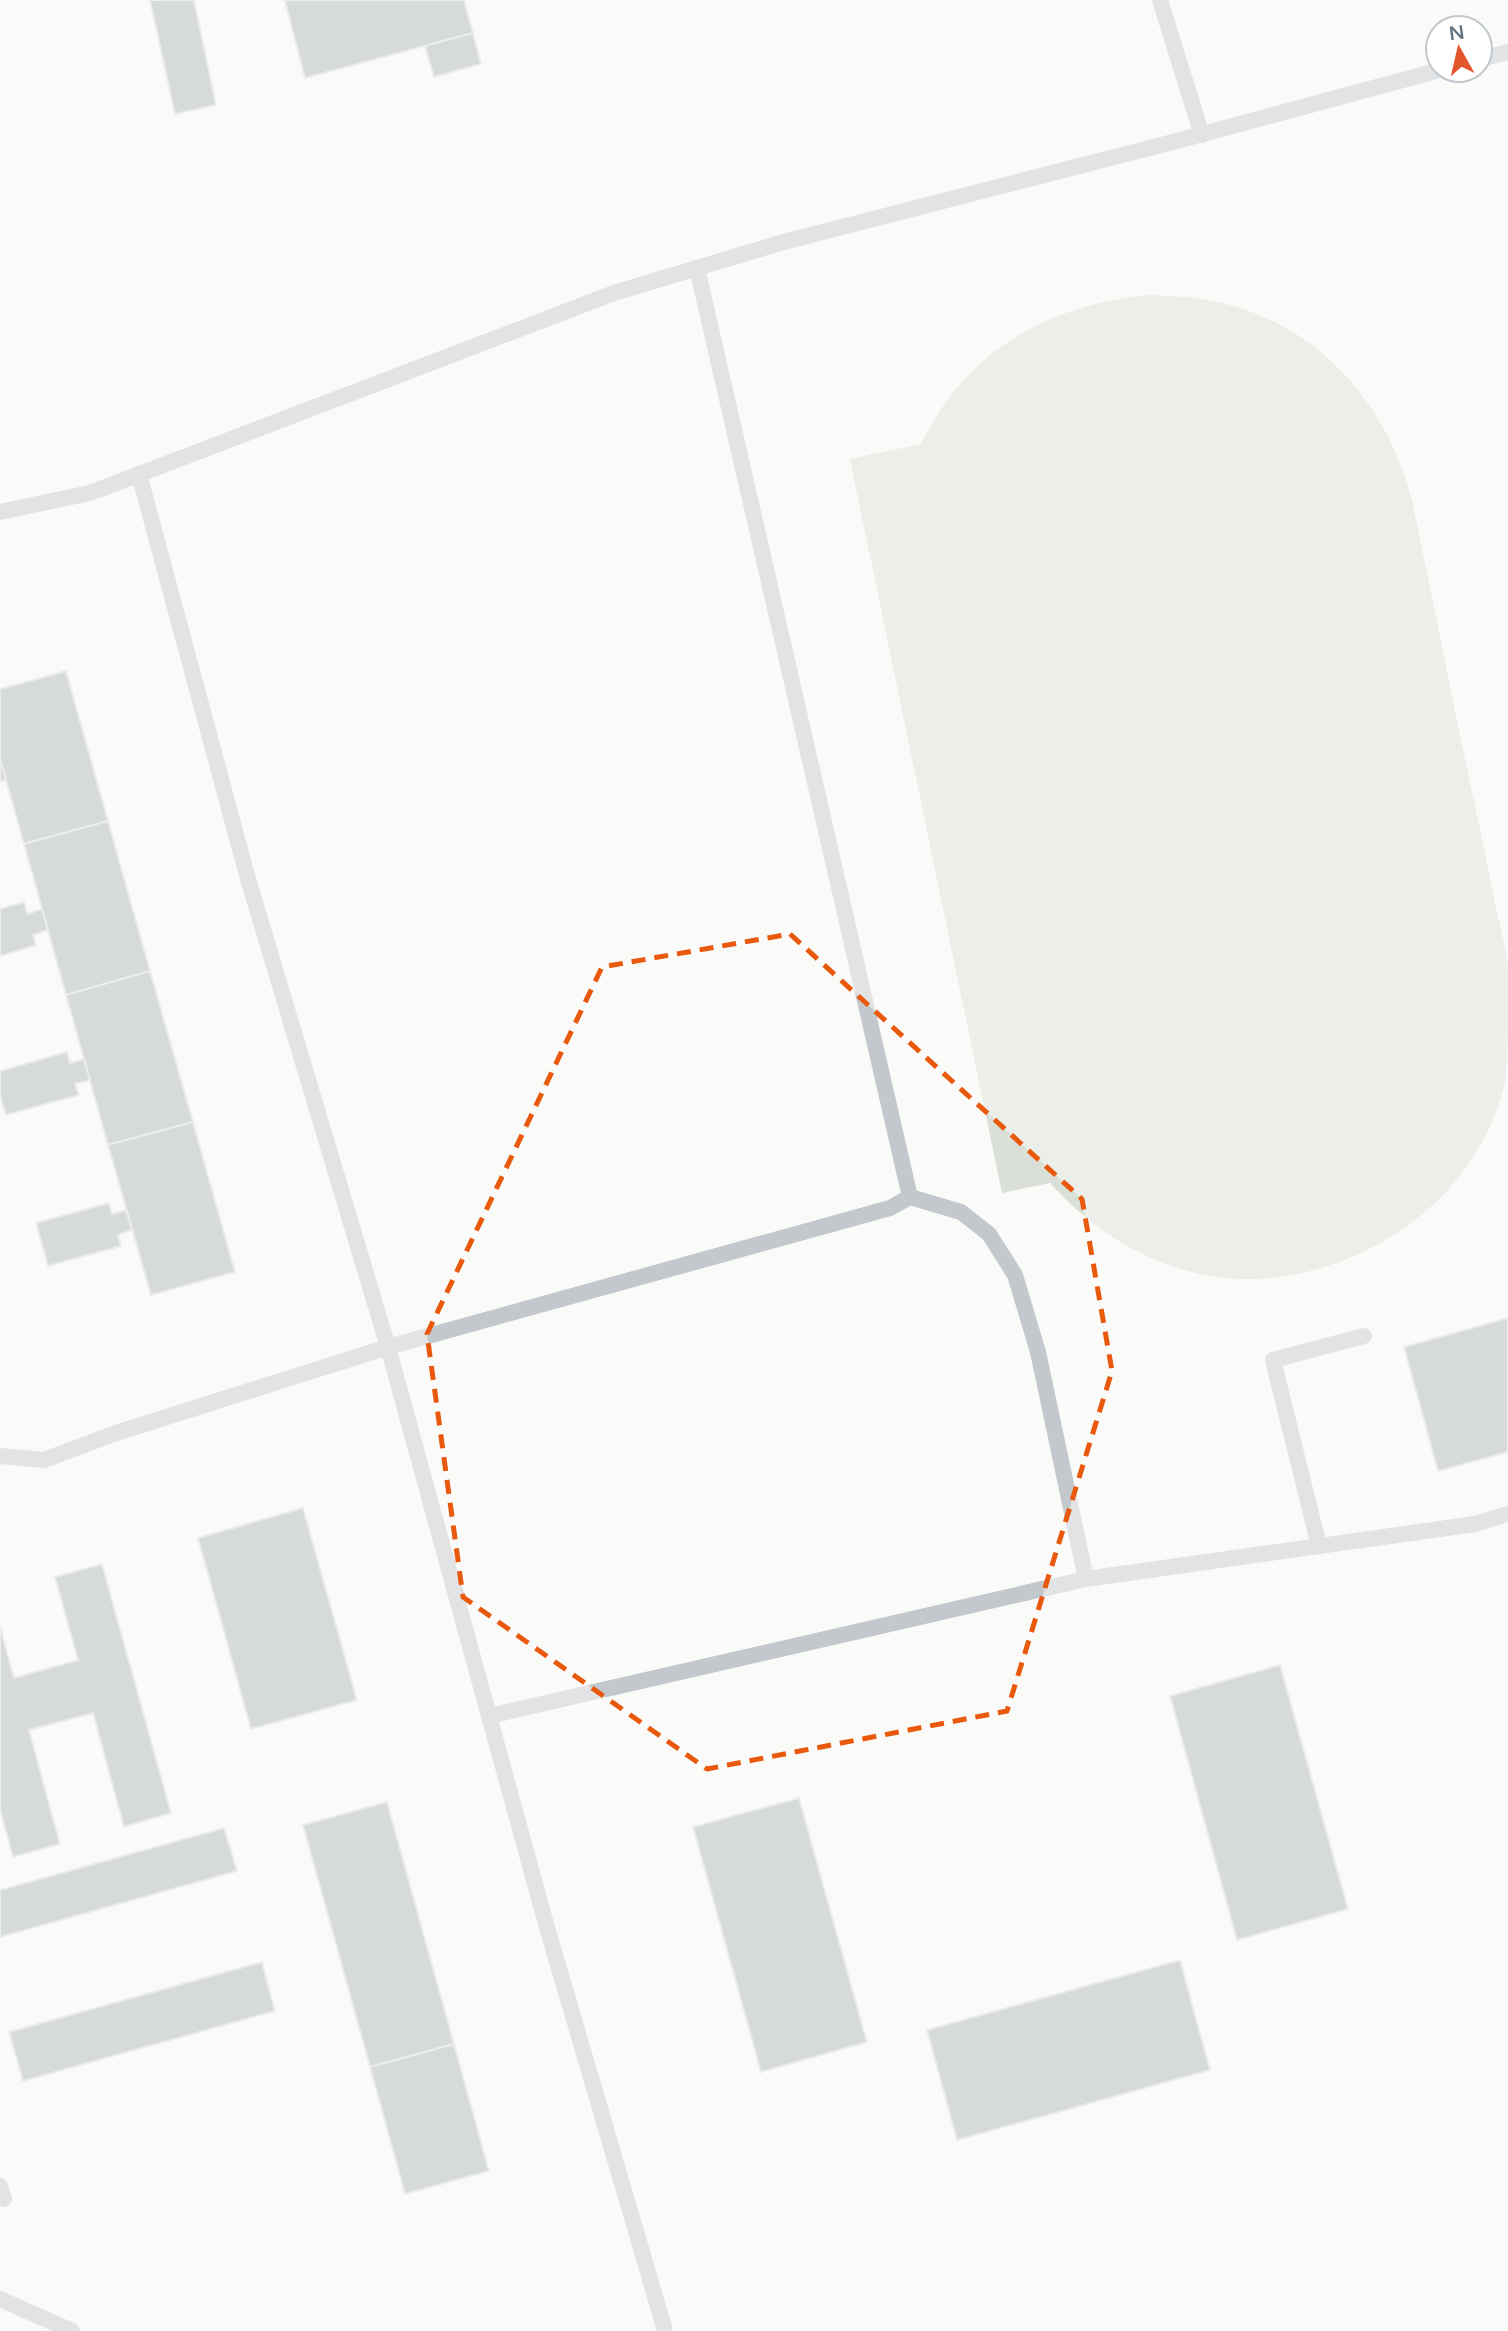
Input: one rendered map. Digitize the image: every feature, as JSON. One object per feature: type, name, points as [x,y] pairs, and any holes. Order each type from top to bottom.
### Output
[{"type":"lane","points":[[1160,0],[1202,135]]},
{"type":"lane","points":[[0,512],[90,493],[614,293],[780,243],[1202,135],[1424,74]]},
{"type":"lane","points":[[697,268],[911,1197]]},
{"type":"lane","points":[[139,474],[248,879],[388,1347],[546,1924],[664,2327]]},
{"type":"lane","points":[[0,1456],[44,1460],[116,1433],[388,1347],[890,1208],[911,1197],[961,1212],[989,1234],[1015,1275],[1038,1352],[1086,1579]]},
{"type":"lane","points":[[1319,1546],[1273,1360],[1364,1336]]},
{"type":"lane","points":[[489,1716],[1086,1579],[1475,1524],[1508,1514]]},
{"type":"lane","points":[[0,2298],[72,2331]]},
{"type":"highlighted area","points":[[790,934],[1082,1199],[1112,1371],[1007,1711],[707,1769],[463,1597],[427,1334],[602,967]]},
{"type":"shaded area","points":[[1149,295],[1207,300],[1245,310],[1280,325],[1311,345],[1340,369],[1364,398],[1384,430],[1400,464],[1412,501],[1508,966],[1508,1048],[1505,1083],[1493,1119],[1477,1151],[1456,1181],[1431,1207],[1403,1229],[1371,1248],[1338,1263],[1302,1273],[1266,1278],[1231,1278],[1197,1273],[1164,1263],[1103,1231],[1050,1183],[1002,1193],[850,459],[921,444],[940,411],[962,382],[987,358],[1014,338],[1077,309],[1112,300]]},
{"type":"building","points":[[150,0],[194,0],[216,105],[175,114]]},
{"type":"building","points":[[464,0],[473,33],[305,78],[285,1]]},
{"type":"building","points":[[473,33],[481,64],[434,77],[425,46]]},
{"type":"building","points":[[66,671],[108,821],[24,844],[0,759],[0,689]]},
{"type":"building","points":[[0,759],[6,780],[0,781]]},
{"type":"building","points":[[108,821],[150,971],[66,995],[24,844]]},
{"type":"building","points":[[24,902],[27,914],[42,909],[48,930],[33,935],[36,945],[0,956],[0,909]]},
{"type":"building","points":[[150,971],[193,1122],[108,1145],[66,995]]},
{"type":"building","points":[[67,1052],[70,1063],[84,1059],[90,1080],[75,1084],[79,1095],[6,1115],[0,1095],[0,1071]]},
{"type":"building","points":[[193,1122],[235,1272],[151,1295],[108,1145]]},
{"type":"building","points":[[109,1203],[112,1214],[126,1210],[132,1230],[118,1235],[121,1246],[48,1266],[36,1223]]},
{"type":"building","points":[[1508,1318],[1508,1452],[1438,1471],[1404,1347]]},
{"type":"building","points":[[303,1508],[357,1700],[251,1729],[198,1538]]},
{"type":"building","points":[[102,1564],[171,1813],[124,1827],[93,1713],[29,1730],[60,1844],[13,1857],[0,1809],[0,1626],[14,1678],[78,1660],[55,1577]]},
{"type":"building","points":[[1280,1665],[1348,1909],[1237,1940],[1170,1696]]},
{"type":"building","points":[[799,1798],[867,2042],[761,2072],[693,1827]]},
{"type":"building","points":[[387,1802],[454,2044],[370,2067],[303,1825]]},
{"type":"building","points":[[224,1828],[237,1871],[0,1937],[0,1890]]},
{"type":"building","points":[[1180,1960],[1210,2070],[957,2140],[927,2030]]},
{"type":"building","points":[[262,1962],[275,2011],[23,2081],[9,2032]]},
{"type":"building","points":[[454,2044],[489,2171],[405,2194],[370,2067]]}]
